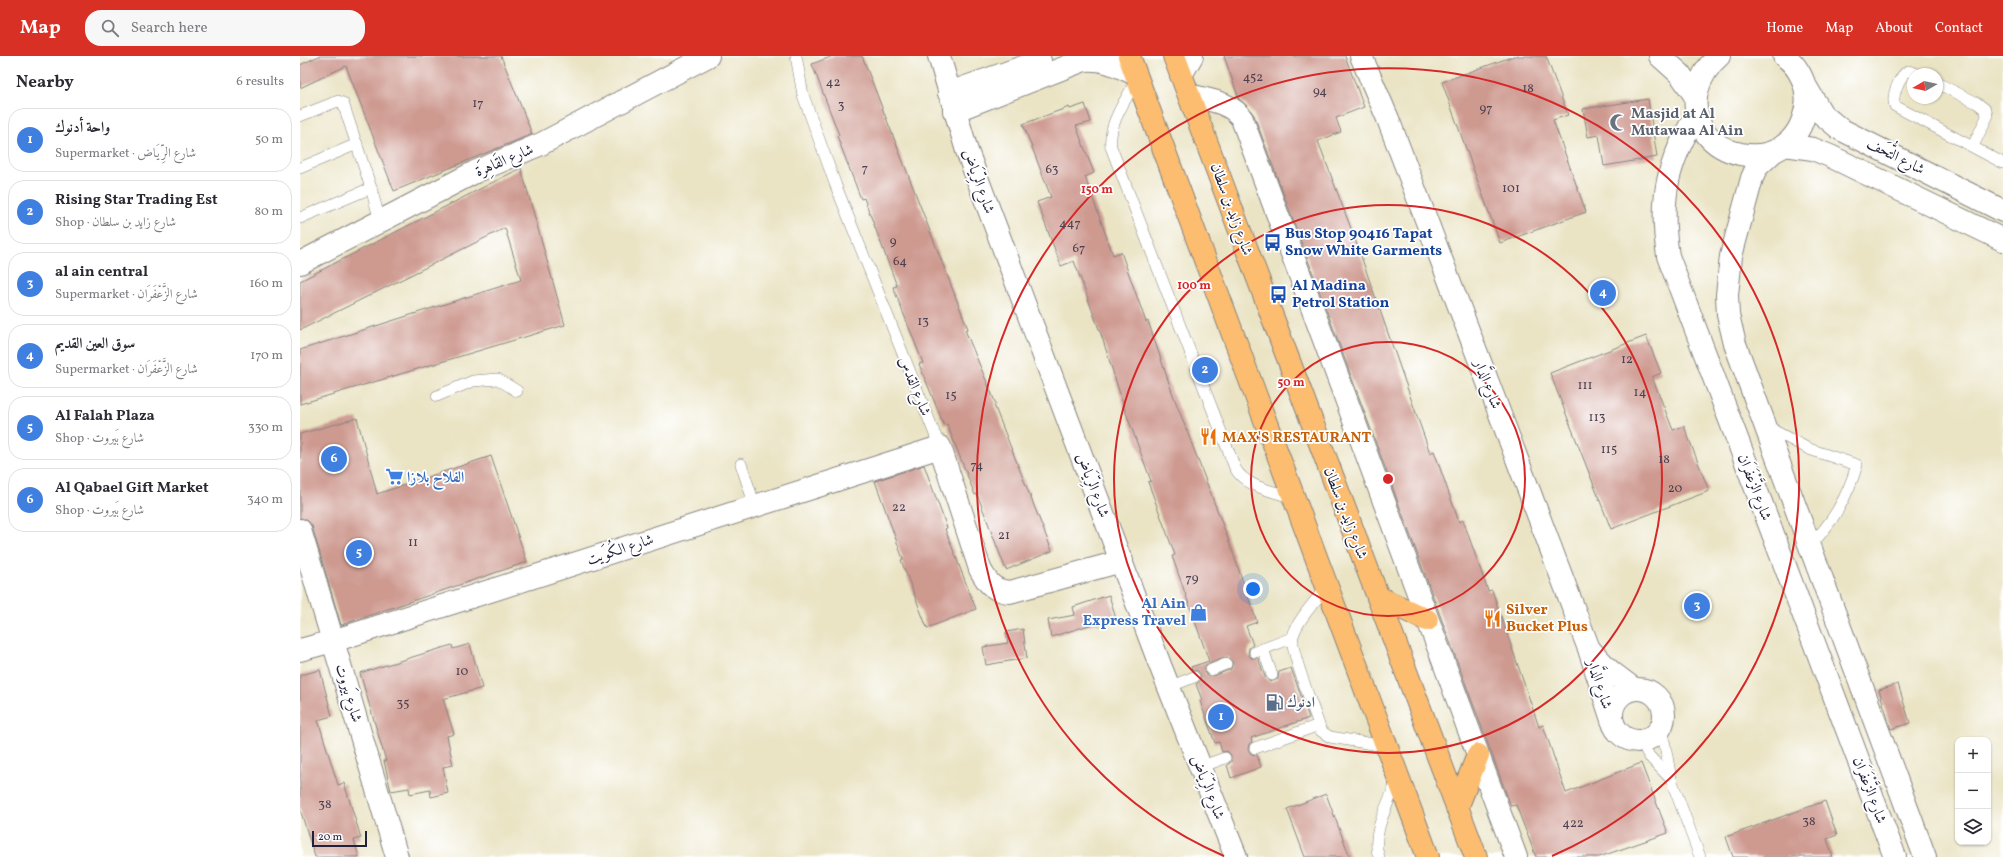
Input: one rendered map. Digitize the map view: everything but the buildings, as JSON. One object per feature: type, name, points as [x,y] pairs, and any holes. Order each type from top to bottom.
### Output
[{"type":"highway","name":"شارع زايد بن سلطان","points":[[1178,66],[1476,857]]},
{"type":"highway","points":[[1134,70],[1385,746],[1428,857]]},
{"type":"highway","points":[[1378,597],[1427,620]]},
{"type":"highway","points":[[1457,808],[1478,755]]},
{"type":"street","name":"شارع الرِّيَاض","points":[[939,56],[973,166],[1169,687],[1236,857]]},
{"type":"street","points":[[952,102],[1054,56]]},
{"type":"street","points":[[1178,66],[1192,56]]},
{"type":"street","name":"شارع الدَّار","points":[[1361,56],[1388,118],[1589,649],[1612,720]]},
{"type":"street","name":"شارع الدَّار","points":[[1379,56],[1379,68],[1387,103],[1388,118]]},
{"type":"street","points":[[1660,56],[1680,74],[1697,106],[1703,129],[1713,141],[1726,150],[1741,156],[1757,156],[1779,149]]},
{"type":"street","name":"شارع الزَّعْفَرَان","points":[[1719,56],[1710,63],[1700,79],[1697,106],[1679,147],[1666,183],[1663,214],[1668,256],[1895,857]]},
{"type":"street","name":"شارع التُّحَف","points":[[1784,56],[1798,69],[1822,114],[1840,129],[2003,211]]},
{"type":"street","name":"شارع القَاهِرَة","points":[[300,263],[475,172],[541,144],[706,57]]},
{"type":"street","points":[[952,102],[1084,60],[1096,59],[1107,61],[1134,70]]},
{"type":"street","name":"شارع الزَّعْفَرَان","points":[[1805,84],[1807,101],[1804,118],[1797,133],[1757,167],[1747,191],[1731,256],[1727,295],[1728,314],[1735,344],[1925,857]]},
{"type":"street","points":[[1190,95],[1228,106],[1239,113],[1242,119],[1516,857]]},
{"type":"street","name":"شارع التُّحَف","points":[[1779,149],[1813,150],[1830,156],[2003,240]]},
{"type":"street","name":"شارع الكُوَيت","points":[[300,650],[334,641],[940,447]]},
{"type":"street","name":"شارع القدس","points":[[940,447],[980,569],[992,587],[1001,591],[1010,592],[1122,561]]},
{"type":"street","name":"شارع بَيروت","points":[[300,530],[398,857]]},
{"type":"street","name":"شارع الدَّار","points":[[1589,649],[1610,670],[1634,689]]},
{"type":"street","points":[[1634,689],[1643,689],[1651,692],[1662,704],[1664,712],[1660,728],[1656,735],[1641,741],[1625,738],[1619,734],[1612,720],[1614,703],[1619,696],[1634,689]]},
{"type":"lane","name":"شارع القدس","points":[[796,56],[803,95],[836,186],[940,447]]},
{"type":"lane","points":[[1134,70],[1112,126],[1110,137],[1111,148],[1239,476],[1246,481],[1293,498]]},
{"type":"lane","points":[[1907,72],[1903,75],[1894,97],[1895,106],[2003,162]]},
{"type":"lane","points":[[1943,86],[1977,103],[1986,110],[1987,117],[1973,146]]},
{"type":"lane","points":[[300,116],[341,101],[357,144],[380,221]]},
{"type":"lane","points":[[300,168],[357,144]]},
{"type":"lane","points":[[300,218],[371,188]]},
{"type":"lane","points":[[437,396],[473,381],[498,379],[518,391]]},
{"type":"lane","points":[[1765,425],[1809,449],[1857,465],[1850,488],[1839,510],[1826,530],[1809,547]]},
{"type":"lane","points":[[741,464],[755,506]]},
{"type":"lane","points":[[1326,587],[1296,629],[1292,638],[1294,651],[1321,731],[1330,737],[1385,746]]},
{"type":"lane","points":[[1272,675],[1259,651],[1292,638]]},
{"type":"lane","points":[[1212,670],[1226,664]]},
{"type":"lane","points":[[1169,687],[1194,677]]},
{"type":"lane","points":[[1254,748],[1291,730],[1319,725]]},
{"type":"lane","points":[[1660,728],[1668,756],[1671,779],[1700,857]]},
{"type":"lane","points":[[1641,741],[1649,756],[1671,779]]},
{"type":"lane","points":[[1200,767],[1224,758]]},
{"type":"lane","points":[[1379,857],[1376,840],[1398,778]]},
{"type":"place","name":"Masjid at Al Mutawaa Al Ain","points":[[1618,122]]},
{"type":"place","name":"Bus Stop 90416 Tapat Snow White Garments","points":[[1272,242]]},
{"type":"place","name":"سوق العين القديم","points":[[1603,293]]},
{"type":"place","name":"Al Madina Petrol Station","points":[[1279,294]]},
{"type":"place","name":"Rising Star Trading Est","points":[[1205,370]]},
{"type":"place","name":"MAX'S RESTAURANT","points":[[1209,437]]},
{"type":"place","name":"Al Qabael Gift Market","points":[[334,459]]},
{"type":"place","name":"الفلاح بلازا","points":[[394,477]]},
{"type":"place","name":"Al Falah Plaza","points":[[359,553]]},
{"type":"place","name":"al ain central","points":[[1697,606]]},
{"type":"place","name":"Al Ain Express Travel","points":[[1199,612]]},
{"type":"place","name":"Silver Bucket Plus","points":[[1493,618]]},
{"type":"place","name":"ادنوك","points":[[1274,702]]},
{"type":"place","name":"واحة أدنوك","points":[[1221,717]]}]
